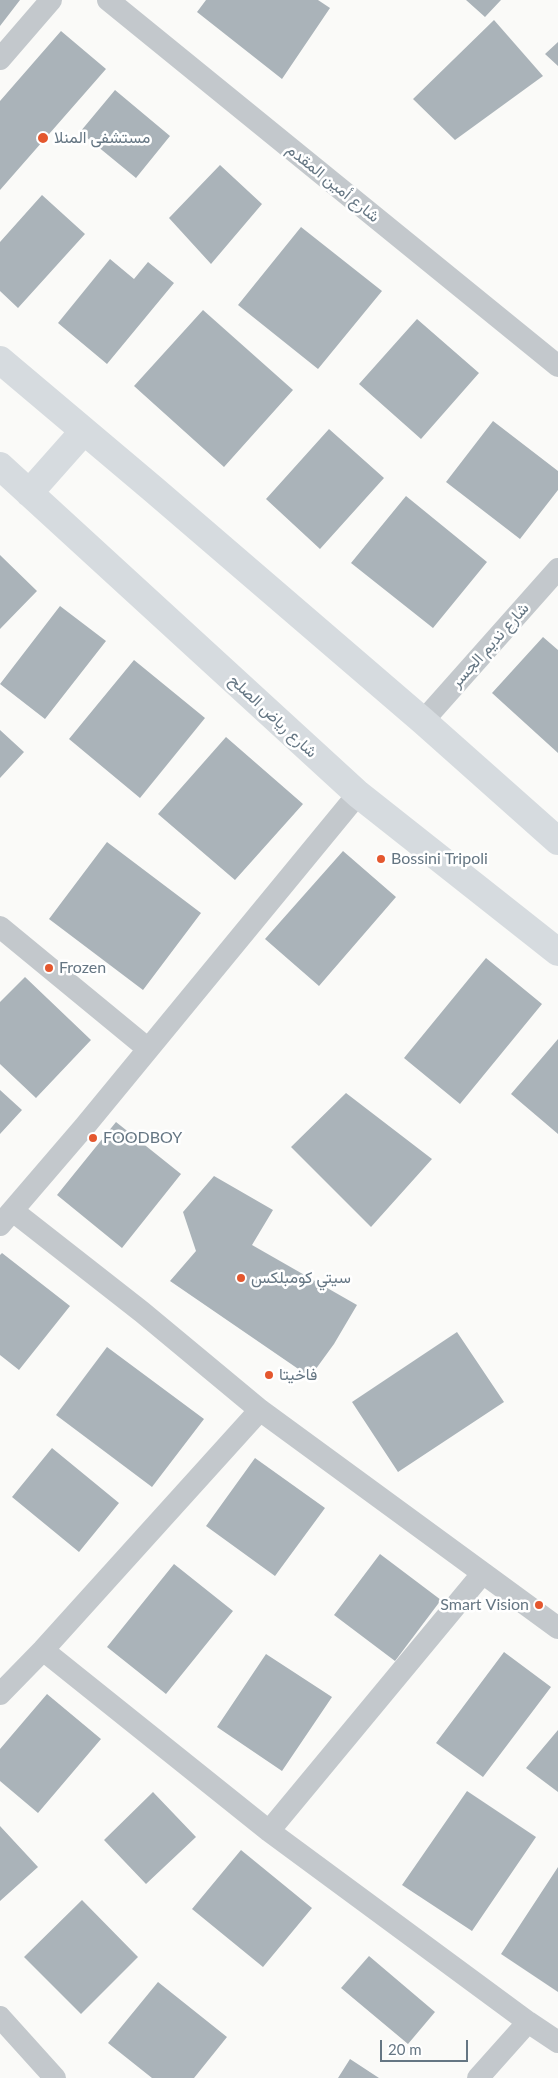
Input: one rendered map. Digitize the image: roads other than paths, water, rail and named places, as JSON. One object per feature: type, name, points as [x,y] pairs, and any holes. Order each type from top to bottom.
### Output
[{"type":"street","points":[[0,59],[51,0]]},
{"type":"street","name":"شارع أمين المقدم","points":[[108,0],[558,366]]},
{"type":"street","points":[[0,360],[423,721],[558,841]]},
{"type":"street","points":[[29,493],[84,431]]},
{"type":"street","name":"شارع رياض الصلح","points":[[0,466],[358,794],[558,952]]},
{"type":"street","name":"شارع نديم الجسر","points":[[423,721],[558,569]]},
{"type":"street","points":[[358,794],[7,1218],[142,1312],[260,1410],[558,1628]]},
{"type":"street","points":[[0,927],[148,1048]]},
{"type":"street","points":[[0,1694],[260,1410]]},
{"type":"street","points":[[269,1831],[482,1574]]},
{"type":"street","points":[[42,1650],[269,1831],[528,2022],[558,2042]]},
{"type":"street","points":[[0,2017],[55,2078]]},
{"type":"street","points":[[478,2078],[528,2022]]},
{"type":"place","name":"مستشفى المنلا","points":[[43,138]]},
{"type":"place","name":"Bossini Tripoli","points":[[381,859]]},
{"type":"place","name":"Frozen","points":[[49,968]]},
{"type":"place","name":"FOODBOY","points":[[93,1138]]},
{"type":"place","name":"سيتي كومبلكس","points":[[241,1278]]},
{"type":"place","name":"فاخيتا","points":[[269,1375]]},
{"type":"place","name":"Smart Vision","points":[[539,1605]]}]
